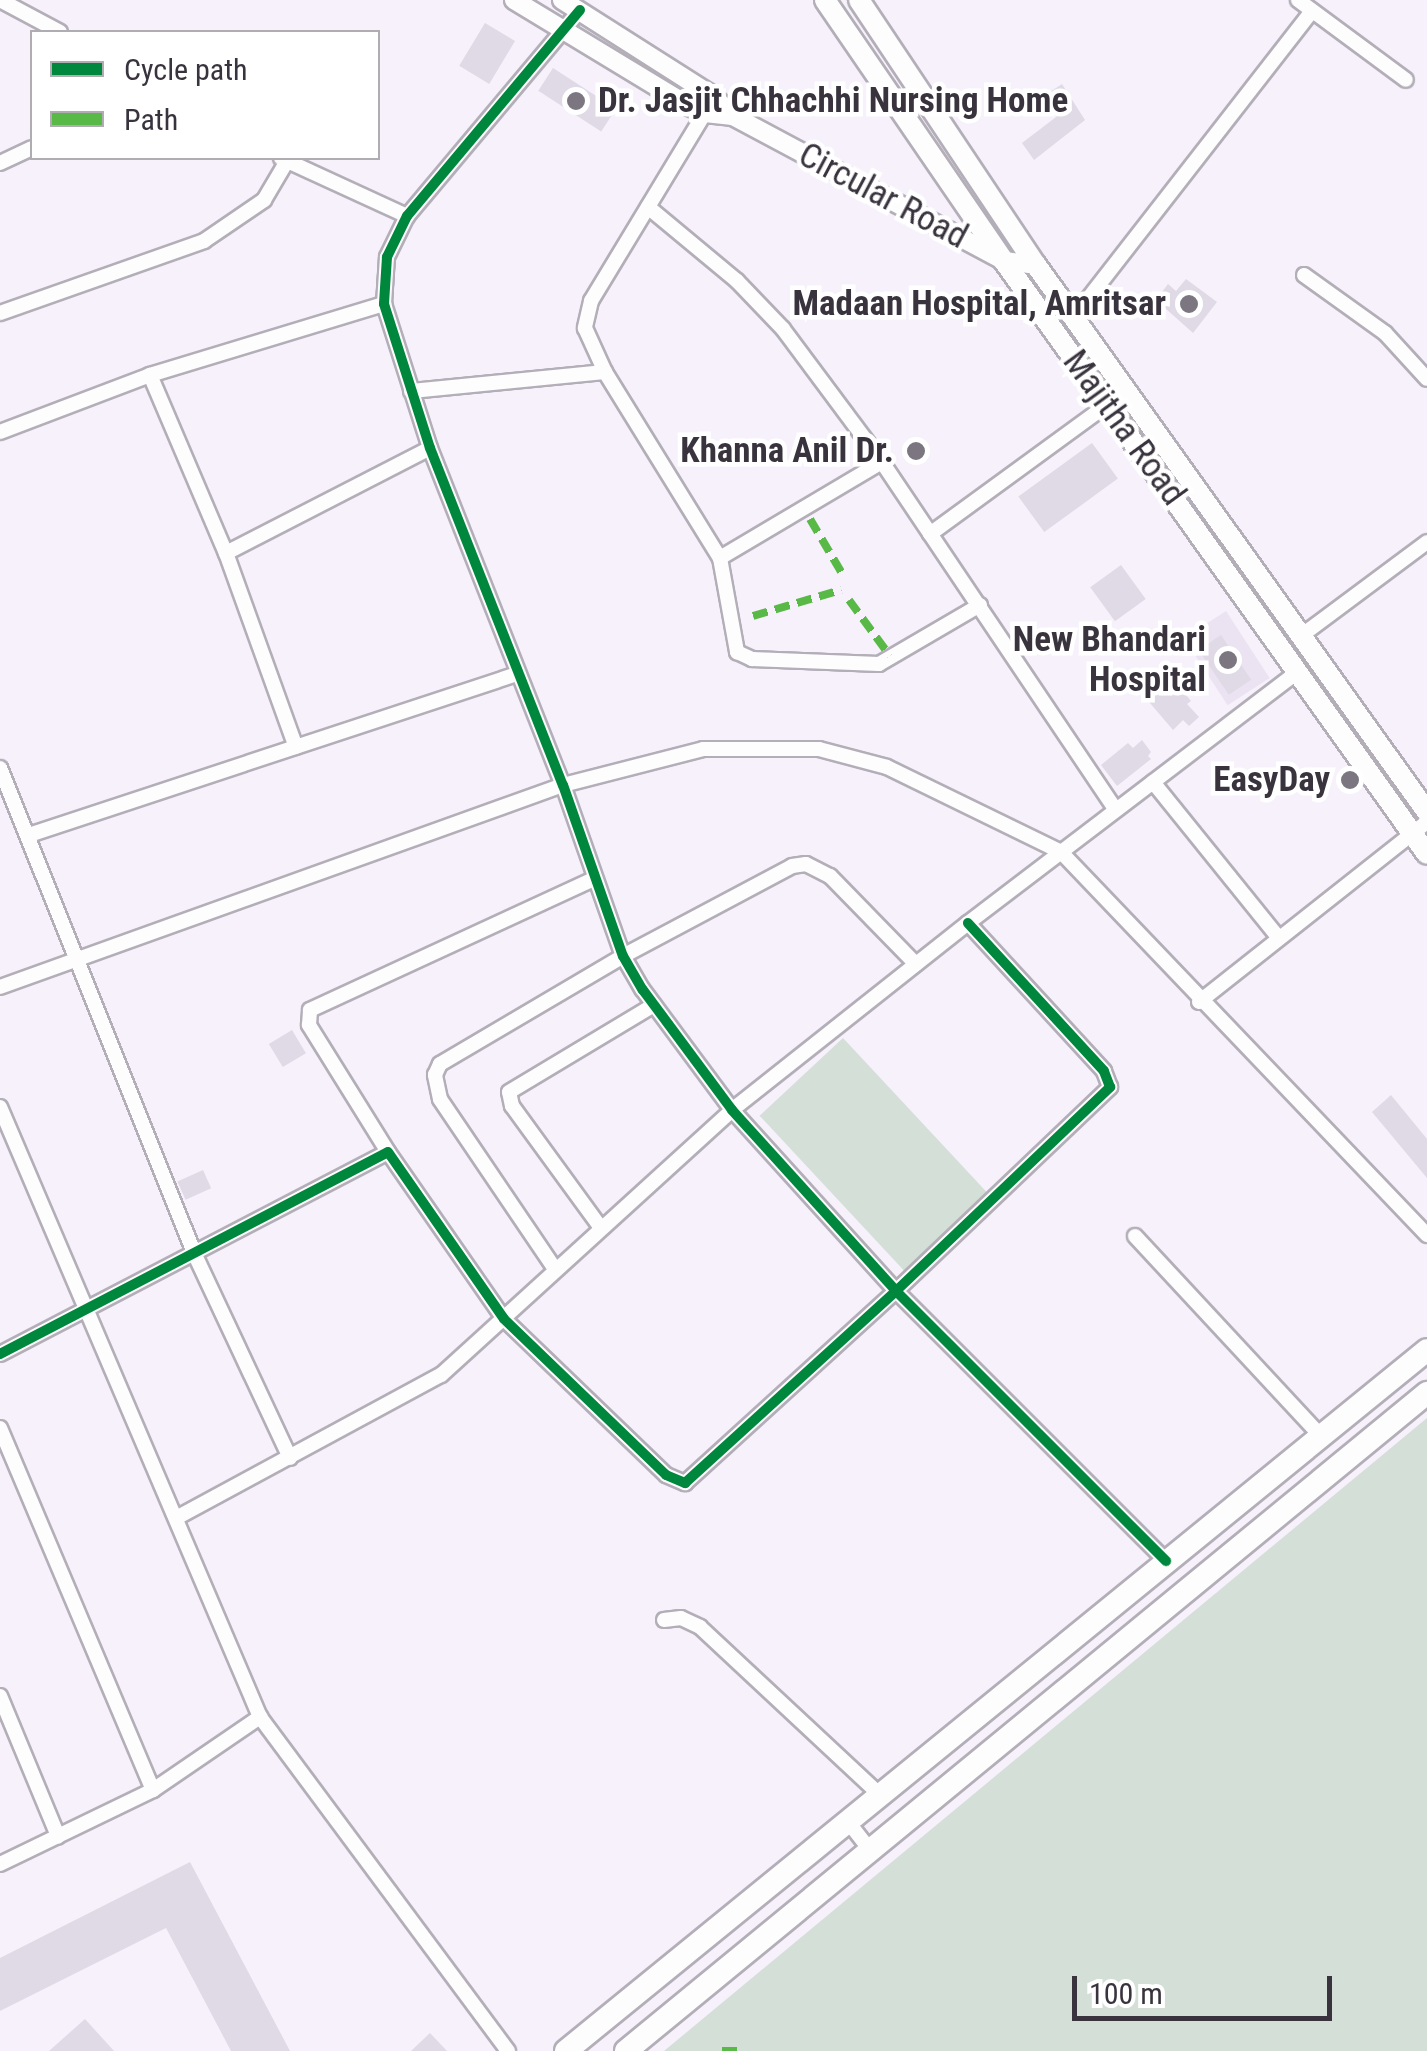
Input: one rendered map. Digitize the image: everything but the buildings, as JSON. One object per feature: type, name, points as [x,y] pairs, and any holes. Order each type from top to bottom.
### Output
[{"type":"main road","name":"Majitha Road","points":[[825,0],[1107,405],[1299,670],[1420,828],[1427,854]]},
{"type":"main road","name":"Majitha Road","points":[[859,0],[1036,265],[1427,812]]},
{"type":"main road","points":[[566,2051],[1427,1350]]},
{"type":"main road","points":[[626,2051],[1427,1393]]},
{"type":"street","points":[[0,0],[56,30]]},
{"type":"street","name":"Circular Road","points":[[514,0],[1004,260],[1036,265]]},
{"type":"street","name":"Circular Road","points":[[562,0],[710,105]]},
{"type":"street","points":[[1298,0],[1406,80]]},
{"type":"street","points":[[580,10],[407,216],[387,257],[384,304],[430,448],[563,784],[623,956],[654,1005],[732,1110],[896,1292],[1166,1561]]},
{"type":"street","points":[[1074,318],[1312,11]]},
{"type":"street","points":[[710,105],[586,315],[588,339],[605,372],[720,558],[737,652],[752,659],[879,664],[980,605]]},
{"type":"street","points":[[0,164],[30,149]]},
{"type":"street","points":[[0,313],[204,241],[264,200],[284,160]]},
{"type":"street","points":[[286,160],[407,216]]},
{"type":"street","points":[[648,207],[760,303],[882,462],[1116,810]]},
{"type":"street","points":[[1304,275],[1385,334],[1427,379]]},
{"type":"street","points":[[0,432],[150,375],[384,304]]},
{"type":"street","points":[[411,391],[605,372]]},
{"type":"street","points":[[150,375],[226,553],[296,747]]},
{"type":"street","points":[[930,534],[1107,405]]},
{"type":"street","points":[[226,553],[430,448]]},
{"type":"street","points":[[720,558],[882,462]]},
{"type":"street","points":[[1301,636],[1427,542]]},
{"type":"street","points":[[176,1518],[441,1375],[732,1110],[968,923],[1299,670]]},
{"type":"street","points":[[29,834],[517,674]]},
{"type":"street","points":[[0,987],[563,784],[702,748],[818,750],[886,767],[1060,852],[1199,1002],[1427,1235]]},
{"type":"street","points":[[0,768],[194,1255],[290,1458]]},
{"type":"street","points":[[1153,782],[1278,936]]},
{"type":"street","points":[[1199,1002],[1420,828]]},
{"type":"street","points":[[555,1269],[440,1099],[435,1075],[440,1064],[776,870],[806,864],[830,876],[916,964]]},
{"type":"street","points":[[594,879],[310,1010],[309,1025],[388,1152],[504,1320],[666,1475],[685,1483],[896,1292],[1111,1083],[968,923]]},
{"type":"street","points":[[601,1228],[512,1106],[509,1092],[654,1005]]},
{"type":"street","points":[[0,1107],[260,1717],[508,2051]]},
{"type":"street","points":[[0,1354],[388,1152]]},
{"type":"street","points":[[1134,1236],[1320,1435]]},
{"type":"street","points":[[0,1428],[5,1454],[154,1790]]},
{"type":"street","points":[[664,1620],[681,1618],[700,1628],[881,1796]]},
{"type":"street","points":[[0,1696],[58,1836]]},
{"type":"street","points":[[0,1864],[154,1790],[260,1717]]},
{"type":"street","points":[[849,1823],[869,1849]]},
{"type":"shaded area","name":"New Bhandari Hospital","points":[[1226,611],[1270,678],[1228,705],[1184,638]]},
{"type":"shaded area","points":[[843,1038],[989,1195],[906,1272],[760,1116]]},
{"type":"shaded area","points":[[1427,1418],[1427,2051],[664,2051]]},
{"type":"marked path","points":[[810,519],[843,575]]},
{"type":"marked path","points":[[753,616],[841,590]]},
{"type":"marked path","points":[[849,600],[890,656]]},
{"type":"marked path","points":[[722,2051],[737,2051]]},
{"type":"cycle path","points":[[580,10],[407,216],[387,257],[384,304],[430,448],[563,785],[623,956],[643,990],[732,1110],[896,1291],[1166,1561]]},
{"type":"cycle path","points":[[0,1354],[388,1152],[504,1319],[666,1475],[685,1483],[896,1291],[1110,1087],[1104,1071],[968,923]]},
{"type":"place","name":"Dr. Jasjit Chhachhi Nursing Home","points":[[576,101]]},
{"type":"place","name":"Madaan Hospital, Amritsar","points":[[1189,304]]},
{"type":"place","name":"Khanna Anil Dr.","points":[[916,451]]},
{"type":"place","name":"New Bhandari Hospital","points":[[1228,660]]},
{"type":"place","name":"EasyDay","points":[[1350,780]]}]
